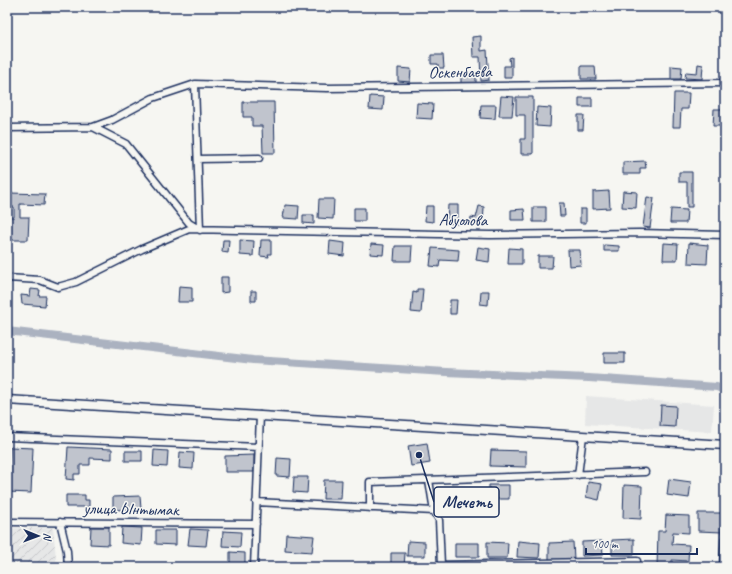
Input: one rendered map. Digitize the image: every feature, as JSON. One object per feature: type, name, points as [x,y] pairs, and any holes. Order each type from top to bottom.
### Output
[{"type":"main road","points":[[7,400],[725,445]]},
{"type":"street","name":"Оскенбаева","points":[[195,84],[327,88],[725,83]]},
{"type":"street","points":[[7,128],[93,127],[112,120],[153,98],[195,84],[200,230]]},
{"type":"street","points":[[93,127],[126,144],[189,223],[200,230]]},
{"type":"street","points":[[198,158],[259,158]]},
{"type":"street","name":"Абуолова","points":[[7,278],[40,280],[58,287],[76,282],[142,249],[189,229],[490,235],[639,233],[725,235]]},
{"type":"street","points":[[254,567],[260,415]]},
{"type":"street","points":[[578,475],[583,436]]},
{"type":"street","points":[[7,438],[259,446]]},
{"type":"street","points":[[370,508],[370,482],[645,472]]},
{"type":"street","points":[[429,480],[434,512],[439,520],[441,565],[637,561]]},
{"type":"street","points":[[256,502],[434,512]]},
{"type":"street","name":"улица Ынтымак","points":[[7,522],[256,524]]},
{"type":"street","points":[[60,522],[67,551],[68,567]]},
{"type":"street","points":[[723,567],[725,528]]},
{"type":"shaded area","points":[[586,396],[714,405],[712,432],[585,424]]},
{"type":"shaded area","points":[[7,528],[53,528],[57,567],[7,567]]},
{"type":"building","points":[[481,36],[481,51],[487,50],[489,80],[481,81],[480,57],[473,57],[472,37]]},
{"type":"building","points":[[431,55],[443,55],[444,68],[438,68],[438,64],[431,64]]},
{"type":"building","points":[[512,57],[512,78],[504,78],[504,66],[510,66],[509,58]]},
{"type":"building","points":[[698,64],[703,65],[702,79],[685,78],[686,72],[697,73]]},
{"type":"building","points":[[581,66],[595,66],[596,79],[581,79]]},
{"type":"building","points":[[671,66],[682,67],[681,79],[671,79]]},
{"type":"building","points":[[398,68],[411,69],[410,82],[398,81]]},
{"type":"building","points":[[461,73],[476,73],[476,83],[461,83]]},
{"type":"building","points":[[723,90],[725,90],[725,126],[713,126],[714,109],[722,109]]},
{"type":"building","points":[[674,93],[689,93],[688,109],[681,109],[680,127],[673,127]]},
{"type":"building","points":[[370,96],[384,97],[383,110],[369,109]]},
{"type":"building","points":[[501,96],[514,97],[512,116],[499,116]]},
{"type":"building","points":[[516,97],[533,97],[533,154],[521,154],[521,139],[525,139],[525,115],[516,115]]},
{"type":"building","points":[[579,98],[592,98],[592,107],[579,107]]},
{"type":"building","points":[[243,102],[274,102],[275,153],[263,153],[262,126],[252,126],[252,117],[243,117]]},
{"type":"building","points":[[417,103],[433,104],[432,119],[416,118]]},
{"type":"building","points":[[481,105],[496,105],[495,119],[480,118]]},
{"type":"building","points":[[537,107],[551,108],[550,127],[536,126]]},
{"type":"building","points":[[578,115],[584,115],[583,130],[578,130]]},
{"type":"building","points":[[645,161],[646,168],[640,168],[640,174],[623,174],[623,162]]},
{"type":"building","points":[[679,172],[692,172],[692,207],[687,207],[687,182],[679,182]]},
{"type":"building","points":[[609,191],[610,208],[593,209],[593,192]]},
{"type":"building","points":[[623,191],[637,192],[636,208],[622,207]]},
{"type":"building","points":[[10,193],[45,194],[44,205],[20,204],[20,217],[29,217],[28,240],[7,240],[7,217],[14,217],[14,207],[10,207]]},
{"type":"building","points":[[647,197],[654,198],[650,228],[643,227]]},
{"type":"building","points":[[319,199],[334,199],[333,219],[318,218]]},
{"type":"building","points":[[559,203],[564,203],[565,216],[560,216]]},
{"type":"building","points":[[285,205],[299,206],[298,219],[283,218]]},
{"type":"building","points":[[448,205],[458,205],[458,224],[447,223]]},
{"type":"building","points":[[426,206],[433,206],[433,222],[425,221]]},
{"type":"building","points":[[479,206],[484,207],[483,225],[470,224],[471,217],[476,218]]},
{"type":"building","points":[[533,207],[546,207],[546,222],[533,222]]},
{"type":"building","points":[[354,208],[365,208],[365,221],[354,221]]},
{"type":"building","points":[[524,209],[525,220],[511,220],[511,210]]},
{"type":"building","points":[[580,209],[586,209],[586,223],[580,223]]},
{"type":"building","points":[[671,209],[687,210],[686,223],[670,223]]},
{"type":"building","points":[[303,215],[314,215],[314,224],[303,223]]},
{"type":"building","points":[[223,240],[229,240],[228,253],[222,252]]},
{"type":"building","points":[[240,240],[254,241],[253,256],[240,255]]},
{"type":"building","points":[[261,240],[271,240],[271,254],[268,254],[269,257],[260,256]]},
{"type":"building","points":[[330,241],[345,243],[344,256],[329,254]]},
{"type":"building","points":[[664,243],[678,244],[677,260],[663,260]]},
{"type":"building","points":[[689,243],[708,245],[707,264],[688,263]]},
{"type":"building","points":[[371,244],[384,245],[383,255],[370,254]]},
{"type":"building","points":[[604,245],[619,246],[619,251],[604,251]]},
{"type":"building","points":[[395,246],[412,246],[411,261],[394,261]]},
{"type":"building","points":[[478,247],[490,249],[489,262],[476,260]]},
{"type":"building","points":[[432,248],[459,250],[458,261],[440,260],[439,267],[430,266]]},
{"type":"building","points":[[509,248],[522,249],[522,264],[508,264]]},
{"type":"building","points":[[568,250],[580,250],[581,265],[569,266]]},
{"type":"building","points":[[538,256],[553,256],[552,268],[538,268]]},
{"type":"building","points":[[221,277],[228,277],[228,292],[221,293]]},
{"type":"building","points":[[179,286],[192,287],[192,302],[178,302]]},
{"type":"building","points":[[31,289],[40,290],[39,296],[46,296],[45,306],[22,304],[21,295],[30,296]]},
{"type":"building","points":[[417,289],[423,289],[421,313],[411,312],[413,292],[417,293]]},
{"type":"building","points":[[251,291],[256,291],[256,301],[251,301]]},
{"type":"building","points":[[481,291],[489,291],[488,305],[480,304]]},
{"type":"building","points":[[450,300],[457,300],[456,314],[450,314]]},
{"type":"building","points":[[604,353],[625,353],[625,363],[604,363]]},
{"type":"building","points":[[661,405],[676,406],[675,427],[660,426]]},
{"type":"building","points":[[427,443],[430,463],[411,466],[408,446]]},
{"type":"building","points":[[10,447],[33,448],[31,493],[8,492]]},
{"type":"building","points":[[68,447],[112,449],[112,459],[90,458],[90,465],[80,465],[80,474],[74,474],[74,480],[66,479]]},
{"type":"building","points":[[154,450],[168,451],[167,467],[153,466]]},
{"type":"building","points":[[491,450],[526,451],[526,467],[490,466]]},
{"type":"building","points":[[125,451],[142,451],[142,461],[125,461]]},
{"type":"building","points":[[180,452],[194,453],[193,469],[179,468]]},
{"type":"building","points":[[254,455],[254,472],[225,472],[225,456]]},
{"type":"building","points":[[277,458],[291,459],[290,477],[276,476]]},
{"type":"building","points":[[294,477],[308,477],[307,493],[293,492]]},
{"type":"building","points":[[669,479],[691,482],[689,498],[667,495]]},
{"type":"building","points":[[324,480],[342,480],[341,499],[323,499]]},
{"type":"building","points":[[588,482],[602,484],[599,500],[586,497]]},
{"type":"building","points":[[489,485],[509,485],[509,499],[489,499]]},
{"type":"building","points":[[624,485],[642,486],[641,519],[623,518]]},
{"type":"building","points":[[66,495],[85,495],[85,500],[89,500],[89,507],[66,507]]},
{"type":"building","points":[[140,496],[141,509],[113,510],[113,497]]},
{"type":"building","points":[[698,513],[723,513],[722,532],[698,531]]},
{"type":"building","points":[[666,515],[689,516],[689,533],[673,532],[672,544],[689,545],[688,561],[672,560],[672,567],[657,567],[658,531],[665,531]]},
{"type":"building","points":[[91,527],[109,527],[109,545],[90,544]]},
{"type":"building","points":[[122,527],[142,528],[141,545],[121,543]]},
{"type":"building","points":[[190,529],[208,530],[206,546],[188,545]]},
{"type":"building","points":[[156,530],[176,530],[176,545],[156,544]]},
{"type":"building","points":[[223,531],[241,532],[240,547],[222,546]]},
{"type":"building","points":[[286,534],[314,536],[312,552],[285,550]]},
{"type":"building","points":[[634,539],[634,555],[612,555],[612,540]]},
{"type":"building","points":[[408,541],[425,542],[425,556],[407,556]]},
{"type":"building","points":[[518,541],[540,543],[539,558],[517,557]]},
{"type":"building","points":[[602,541],[603,555],[582,556],[582,542]]},
{"type":"building","points":[[487,542],[508,543],[507,558],[487,558]]},
{"type":"building","points":[[573,542],[574,559],[549,560],[549,543]]},
{"type":"building","points":[[455,543],[479,543],[479,557],[455,557]]},
{"type":"building","points":[[230,552],[245,553],[245,567],[230,567]]},
{"type":"building","points":[[391,553],[405,553],[404,567],[391,567]]},
{"type":"waterway","points":[[7,331],[253,360],[446,372],[589,378],[717,387],[725,391]]},
{"type":"place","name":"Мечеть","points":[[419,455]]}]
